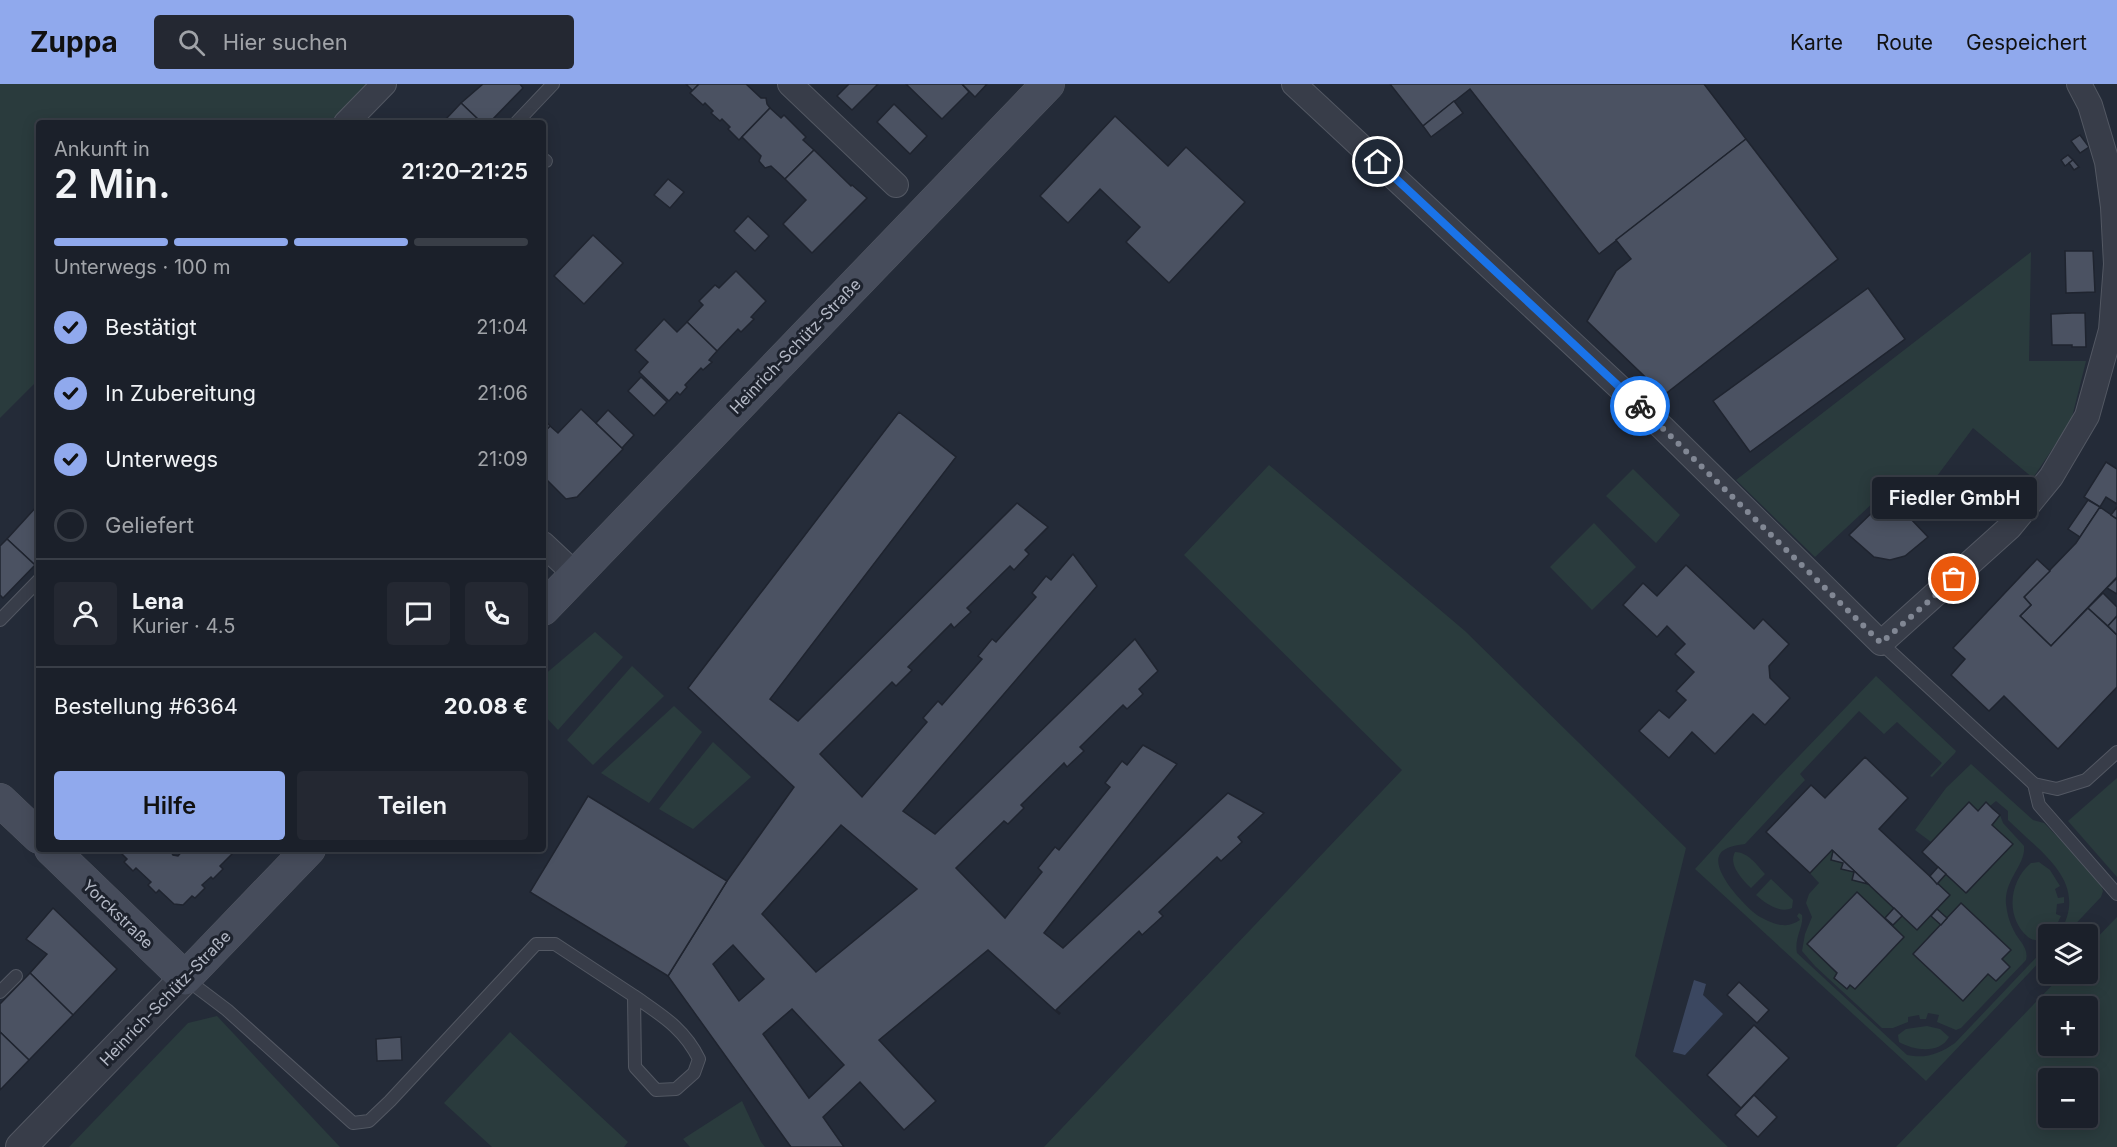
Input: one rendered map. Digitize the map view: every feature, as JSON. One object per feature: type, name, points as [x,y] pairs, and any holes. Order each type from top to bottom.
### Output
[{"type":"main road","name":"Heinrich-Schütz-Straße","points":[[546,606],[1048,84]]},
{"type":"main road","name":"Yorckstraße","points":[[0,800],[36,830]]},
{"type":"main road","name":"Yorckstraße","points":[[58,852],[185,978]]},
{"type":"main road","name":"Heinrich-Schütz-Straße","points":[[185,978],[306,852]]},
{"type":"street","points":[[349,120],[384,84]]},
{"type":"street","points":[[790,84],[896,185]]},
{"type":"street","points":[[1294,84],[1663,428],[1881,643],[2010,527],[2050,477],[2087,416],[2111,330],[2116,264],[2113,207],[2107,162],[2090,105],[2079,84]]},
{"type":"street","points":[[546,547],[576,575]]},
{"type":"street","name":"Heinrich-Schütz-Straße","points":[[21,1147],[185,978]]},
{"type":"lane","points":[[519,120],[553,84]]},
{"type":"lane","points":[[0,620],[36,583]]},
{"type":"lane","points":[[1881,643],[2034,784],[2057,789],[2086,780],[2117,752]]},
{"type":"lane","points":[[2034,784],[2039,805],[2117,894]]},
{"type":"lane","points":[[185,978],[227,1010],[353,1123],[369,1121],[390,1101],[536,944],[555,944],[634,996],[668,1020],[691,1042],[699,1059],[694,1073],[676,1089],[656,1090],[635,1067],[634,996]]},
{"type":"lane","points":[[0,992],[15,976]]},
{"type":"shaded area","points":[[0,84],[367,84],[332,120],[36,120],[36,382],[0,418]]},
{"type":"shaded area","points":[[2031,252],[2029,361],[2086,361],[2071,421],[2033,478],[1973,428],[1913,508],[1891,486],[1815,557],[1736,480]]},
{"type":"shaded area","points":[[1269,465],[1465,631],[1686,848],[1635,1056],[1728,1147],[1044,1147],[1402,770],[1184,555]]},
{"type":"shaded area","points":[[1633,469],[1680,515],[1656,543],[1606,496]]},
{"type":"shaded area","points":[[1594,523],[1636,567],[1592,610],[1550,567]]},
{"type":"shaded area","points":[[595,632],[623,657],[558,730],[546,717],[546,673]]},
{"type":"shaded area","points":[[632,666],[664,696],[593,765],[567,740]]},
{"type":"shaded area","points":[[1876,676],[1956,751],[1932,777],[1930,776],[1942,763],[1897,722],[1884,734],[1859,711],[1800,774],[1805,780],[1745,844],[1724,850],[1718,861],[1730,887],[1757,915],[1773,923],[1785,925],[1800,920],[1797,916],[1799,913],[1802,915],[1797,953],[1907,1055],[1932,1055],[1955,1043],[2038,956],[2038,964],[1926,1081],[1695,869]]},
{"type":"shaded area","points":[[674,706],[702,732],[649,803],[601,773]]},
{"type":"shaded area","points":[[713,742],[751,777],[693,829],[659,809]]},
{"type":"shaded area","points":[[1971,764],[2033,820],[2044,823],[2099,879],[2103,891],[2101,897],[2075,924],[2063,924],[2069,899],[2066,884],[2047,857],[2008,820],[2008,811],[1996,801],[1990,806],[1986,802],[1978,811],[1968,803],[1931,842],[1915,830],[1946,788]]},
{"type":"shaded area","points":[[2117,778],[2117,877],[2068,821]]},
{"type":"shaded area","points":[[2000,815],[2003,823],[2024,846],[2022,860],[2008,887],[2006,904],[2011,924],[2025,948],[2026,960],[1961,1028],[1956,1030],[1937,1022],[1939,1015],[1928,1013],[1926,1019],[1920,1019],[1919,1015],[1908,1017],[1908,1022],[1893,1028],[1882,1028],[1802,951],[1805,934],[1812,917],[1806,903],[1809,894],[1819,883],[1810,873],[1832,850],[1831,860],[1843,863],[1841,869],[1854,872],[1852,880],[1868,884],[1894,908],[1885,918],[1857,892],[1807,944],[1837,973],[1834,978],[1846,989],[1850,985],[1855,989],[1904,937],[1893,925],[1902,916],[1931,916],[1941,925],[1963,1001],[1988,974],[1997,981],[2010,967],[2002,959],[2011,950],[1961,903],[1947,918],[1937,909],[1937,884],[1946,874],[1967,893],[2012,844],[1992,825]]},
{"type":"shaded area","points":[[1735,852],[1748,857],[1765,874],[1751,888],[1735,867],[1733,857]]},
{"type":"shaded area","points":[[2039,862],[2050,870],[2060,886],[2055,889],[2058,898],[2064,897],[2064,903],[2057,904],[2056,914],[2061,916],[2057,924],[2038,924],[2038,940],[2028,937],[2021,929],[2013,910],[2014,889],[2018,879],[2031,863]]},
{"type":"shaded area","points":[[1771,879],[1793,900],[1792,908],[1778,909],[1756,895]]},
{"type":"shaded area","points":[[2117,917],[2117,1147],[1896,1147],[2038,1000],[2038,1056],[2098,1056],[2098,996],[2042,996],[2053,984],[2098,984],[2098,937]]},
{"type":"shaded area","points":[[217,1016],[340,1147],[69,1147],[188,1023]]},
{"type":"shaded area","points":[[1927,1026],[1940,1029],[1949,1037],[1945,1043],[1932,1049],[1918,1049],[1899,1042],[1898,1035],[1906,1029]]},
{"type":"shaded area","points":[[510,1032],[628,1142],[624,1147],[492,1147],[444,1103]]},
{"type":"shaded area","points":[[742,1101],[765,1147],[690,1147],[683,1139]]},
{"type":"water","points":[[1694,980],[1706,984],[1703,995],[1723,1014],[1685,1055],[1673,1052]]},
{"type":"building","points":[[483,84],[520,84],[523,88],[492,120],[479,120],[461,103]]},
{"type":"building","points":[[686,84],[699,84],[693,91]]},
{"type":"building","points":[[699,84],[746,84],[761,98],[766,98],[770,108],[739,140],[722,119],[720,121],[705,103],[703,105],[690,93]]},
{"type":"building","points":[[849,84],[878,84],[852,110],[837,96]]},
{"type":"building","points":[[906,84],[962,84],[969,92],[942,119]]},
{"type":"building","points":[[962,84],[987,84],[975,97]]},
{"type":"building","points":[[1390,84],[1704,84],[1746,139],[1599,254],[1470,89],[1423,126]]},
{"type":"building","points":[[1454,101],[1463,113],[1431,137],[1423,126]]},
{"type":"building","points":[[461,103],[479,120],[447,120]]},
{"type":"building","points":[[894,104],[927,136],[910,154],[877,122]]},
{"type":"building","points":[[770,108],[781,118],[784,115],[806,137],[803,140],[814,150],[785,179],[771,166],[765,168],[759,161],[761,156],[742,137]]},
{"type":"building","points":[[1115,116],[1168,166],[1186,147],[1245,202],[1169,283],[1126,242],[1140,227],[1100,189],[1068,223],[1040,196]]},
{"type":"building","points":[[2080,135],[2089,147],[2080,153],[2071,141]]},
{"type":"building","points":[[1746,139],[1838,259],[1664,395],[1587,321],[1616,271],[1631,259],[1616,240]]},
{"type":"building","points":[[814,150],[851,186],[867,198],[812,253],[783,224],[806,200],[785,179]]},
{"type":"building","points":[[2068,155],[2073,160],[2065,166],[2061,160]]},
{"type":"building","points":[[2073,160],[2079,167],[2074,170],[2069,163]]},
{"type":"building","points":[[668,179],[684,192],[670,208],[654,195]]},
{"type":"building","points":[[748,216],[769,236],[755,251],[734,231]]},
{"type":"building","points":[[593,235],[623,263],[584,304],[554,276]]},
{"type":"building","points":[[2065,251],[2093,251],[2095,292],[2066,293]]},
{"type":"building","points":[[736,271],[766,301],[751,317],[754,319],[741,332],[738,329],[717,351],[687,322],[703,305],[699,301],[715,285],[719,288]]},
{"type":"building","points":[[1868,288],[1905,339],[1750,452],[1713,401]]},
{"type":"building","points":[[2085,313],[2086,347],[2052,345],[2051,314]]},
{"type":"building","points":[[664,319],[677,332],[687,322],[717,351],[709,360],[712,362],[703,370],[701,368],[685,385],[687,387],[680,395],[677,392],[669,401],[639,372],[648,362],[635,350]]},
{"type":"building","points":[[641,377],[667,402],[654,416],[628,391]]},
{"type":"building","points":[[581,409],[623,449],[577,497],[566,499],[546,479],[546,430],[550,426],[558,433]]},
{"type":"building","points":[[608,410],[634,435],[622,448],[596,423]]},
{"type":"building","points":[[899,412],[956,457],[770,699],[798,721],[1017,503],[1048,527],[1025,550],[1029,554],[1014,570],[1010,566],[967,608],[971,612],[954,628],[951,624],[908,667],[912,670],[896,686],[892,682],[820,754],[862,797],[927,722],[923,718],[938,701],[942,705],[982,659],[978,656],[992,639],[996,642],[1036,597],[1032,593],[1046,576],[1051,580],[1073,554],[1097,586],[903,811],[935,834],[1135,639],[1158,671],[1139,689],[1143,694],[1127,709],[1123,705],[1080,747],[1084,751],[1067,767],[1064,763],[1021,805],[1024,808],[1008,824],[1004,821],[956,868],[1005,918],[1042,872],[1038,868],[1055,847],[1059,850],[1110,787],[1105,783],[1122,761],[1127,765],[1143,745],[1177,764],[1044,933],[1063,948],[1228,793],[1264,813],[1238,837],[1242,842],[1221,861],[1217,857],[1159,912],[1163,916],[1142,935],[1139,931],[1056,1010],[1059,1014],[988,950],[879,1040],[936,1101],[904,1130],[860,1082],[823,1117],[844,1147],[791,1147],[668,976],[727,881],[794,787],[688,688]],"holes":[[[841,825],[917,889],[816,972],[762,914]],[[733,945],[764,979],[739,1001],[713,964]],[[792,1009],[844,1065],[809,1098],[763,1034]]]},
{"type":"building","points":[[2106,462],[2117,469],[2117,504],[2106,497],[2100,507],[2084,497]]},
{"type":"building","points":[[1889,496],[1928,537],[1905,556],[1890,560],[1874,557],[1849,535]]},
{"type":"building","points":[[2088,500],[2100,507],[2080,537],[2068,529]]},
{"type":"building","points":[[36,507],[36,564],[7,539]]},
{"type":"building","points":[[2100,507],[2117,519],[2117,577],[2051,646],[2020,616],[2031,605],[2024,597],[2076,543]]},
{"type":"building","points":[[2117,507],[2117,519],[2111,515]]},
{"type":"building","points":[[7,539],[35,565],[3,598],[0,595],[0,546]]},
{"type":"building","points":[[2037,559],[2050,571],[2024,597],[2031,605],[2020,616],[2051,646],[2088,608],[2117,635],[2117,687],[2058,749],[2004,696],[1989,711],[1951,675],[1965,659],[1953,648]]},
{"type":"building","points":[[1686,565],[1754,629],[1763,619],[1789,644],[1769,666],[1770,678],[1790,698],[1765,725],[1753,714],[1715,754],[1692,732],[1669,758],[1639,731],[1659,710],[1669,718],[1686,700],[1676,691],[1694,672],[1675,654],[1685,644],[1667,626],[1657,637],[1623,605],[1643,583],[1657,596]]},
{"type":"building","points":[[2117,579],[2117,594],[2107,588]]},
{"type":"building","points":[[2103,593],[2117,607],[2117,616],[2108,626],[2088,608]]},
{"type":"building","points":[[2117,616],[2117,635],[2108,626]]},
{"type":"building","points":[[1865,757],[1908,798],[1879,829],[1950,895],[1917,930],[1832,850],[1810,873],[1766,832],[1811,785],[1825,798]]},
{"type":"building","points":[[588,796],[727,881],[668,976],[530,892]]},
{"type":"building","points":[[1969,802],[1978,811],[1986,802],[2000,815],[1992,825],[2013,844],[1966,893],[1922,852]]},
{"type":"building","points":[[1833,851],[1868,884],[1852,880],[1854,872],[1841,869],[1843,863],[1831,860]]},
{"type":"building","points":[[120,852],[171,852],[178,856],[181,852],[234,852],[220,866],[223,869],[213,879],[211,877],[202,885],[205,888],[183,905],[174,904],[159,890],[156,893],[148,885],[151,882],[136,868],[133,871],[124,862],[127,859]]},
{"type":"building","points":[[1938,867],[1946,874],[1937,884],[1930,876]]},
{"type":"building","points":[[1857,892],[1904,937],[1855,989],[1850,985],[1847,989],[1834,978],[1837,973],[1807,944]]},
{"type":"building","points":[[1961,903],[2011,950],[2002,959],[2010,967],[1996,981],[1988,974],[1963,1001],[1913,954]]},
{"type":"building","points":[[53,908],[117,969],[73,1015],[30,973],[47,954],[26,939]]},
{"type":"building","points":[[1894,908],[1902,916],[1893,925],[1885,918]]},
{"type":"building","points":[[1937,909],[1947,918],[1941,925],[1931,916]]},
{"type":"building","points":[[30,973],[73,1015],[29,1060],[0,1032],[0,1004]]},
{"type":"building","points":[[1739,982],[1769,1010],[1757,1023],[1727,995]]},
{"type":"building","points":[[1754,1025],[1789,1058],[1741,1108],[1707,1075]]},
{"type":"building","points":[[0,1032],[29,1060],[0,1090]]},
{"type":"building","points":[[401,1037],[402,1060],[377,1061],[376,1039]]},
{"type":"building","points":[[1754,1095],[1777,1117],[1758,1137],[1735,1115]]},
{"type":"way so far","points":[[1640,406],[1881,643],[1954,579]]},
{"type":"place","name":"Fiedler GmbH","points":[[1954,579]]},
{"type":"route","points":[[1378,162],[1640,406]]}]
